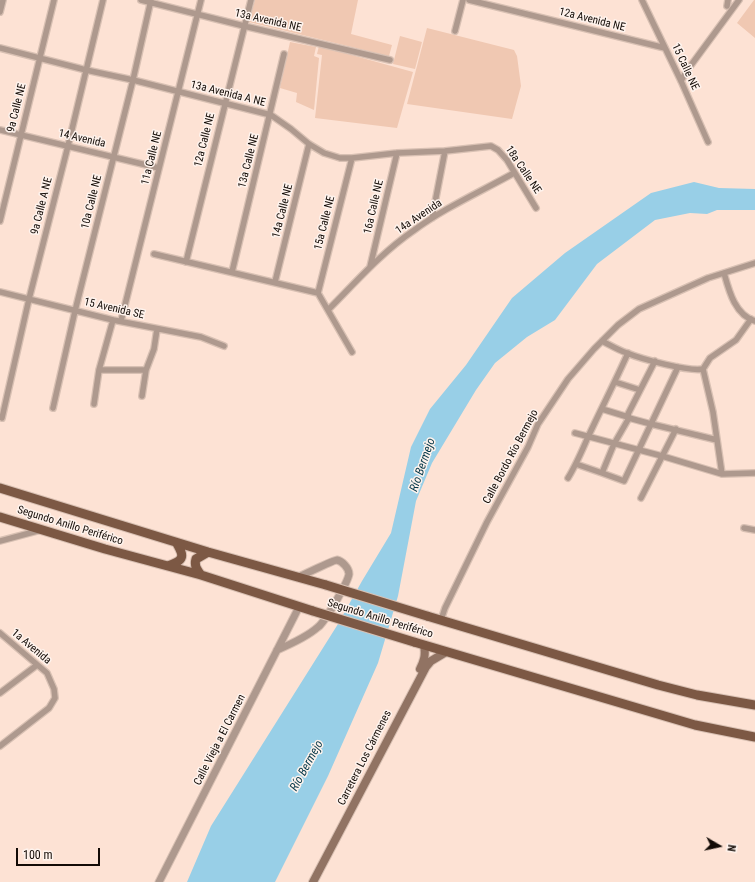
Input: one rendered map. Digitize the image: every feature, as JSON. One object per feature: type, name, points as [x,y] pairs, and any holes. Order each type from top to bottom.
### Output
[{"type":"main road","name":"Segundo Anillo Periférico","points":[[0,488],[208,552],[326,585],[658,685],[697,695],[755,704]]},
{"type":"main road","name":"Segundo Anillo Periférico","points":[[0,518],[168,566],[313,612],[695,725],[755,738]]},
{"type":"main road","points":[[168,566],[181,560],[181,551],[176,542]]},
{"type":"main road","points":[[201,576],[196,568],[196,559],[208,552]]},
{"type":"main road","name":"Carretera Los Cármenes","points":[[309,882],[425,658],[426,652],[424,645]]},
{"type":"main road","name":"Carretera Los Cármenes","points":[[313,882],[426,666],[431,661],[446,652]]},
{"type":"street","points":[[0,12],[3,0]]},
{"type":"street","name":"9a Calle NE","points":[[0,220],[54,0]]},
{"type":"street","name":"9a Calle A NE","points":[[2,418],[29,299],[103,0]]},
{"type":"street","name":"13a Avenida NE","points":[[141,0],[390,60]]},
{"type":"street","name":"11a Calle NE","points":[[121,321],[201,0]]},
{"type":"street","name":"12a Calle NE","points":[[186,262],[251,0]]},
{"type":"street","points":[[455,31],[462,0]]},
{"type":"street","name":"12a Avenida NE","points":[[468,0],[665,48]]},
{"type":"street","name":"15 Calle NE","points":[[642,0],[681,81],[708,142]]},
{"type":"street","points":[[681,81],[739,0]]},
{"type":"street","name":"10a Calle NE","points":[[53,408],[75,311],[133,80],[150,1]]},
{"type":"street","name":"13a Avenida A NE","points":[[0,48],[271,115],[309,144],[324,153],[340,158],[352,158],[397,152],[445,151],[491,146]]},
{"type":"street","name":"13a Calle NE","points":[[232,272],[271,115],[284,54]]},
{"type":"street","name":"14 Avenida","points":[[0,130],[160,168]]},
{"type":"street","name":"14a Calle NE","points":[[275,282],[309,144]]},
{"type":"street","name":"18a Calle NE","points":[[491,146],[498,150],[507,160],[536,208]]},
{"type":"street","points":[[432,218],[445,151]]},
{"type":"street","name":"16a Calle NE","points":[[370,267],[397,152]]},
{"type":"street","name":"15a Calle NE","points":[[318,293],[352,158]]},
{"type":"street","name":"14a Avenida","points":[[328,310],[370,267],[412,231],[432,218],[514,173]]},
{"type":"street","points":[[154,254],[318,293],[352,352]]},
{"type":"street","name":"Calle Bordo Río Bermejo","points":[[440,620],[487,522],[528,447],[538,424],[568,379],[618,325],[639,309],[708,278],[755,263]]},
{"type":"street","points":[[722,474],[713,412],[703,369],[710,358],[736,340],[753,320],[737,307],[729,291],[724,273]]},
{"type":"street","name":"15 Avenida SE","points":[[0,292],[113,320],[201,337],[224,346]]},
{"type":"street","points":[[94,404],[99,370],[113,320]]},
{"type":"street","points":[[142,396],[146,370],[154,349],[157,329]]},
{"type":"street","points":[[602,341],[628,354],[678,367],[698,370],[703,369]]},
{"type":"street","points":[[568,478],[628,354]]},
{"type":"street","points":[[602,473],[614,444],[655,361]]},
{"type":"street","points":[[576,464],[624,481],[678,367]]},
{"type":"street","points":[[99,370],[146,370]]},
{"type":"street","points":[[615,382],[640,390]]},
{"type":"street","points":[[602,409],[628,418],[717,440]]},
{"type":"street","points":[[641,498],[676,430]]},
{"type":"street","points":[[575,434],[662,456],[722,474],[755,473]]},
{"type":"street","points":[[744,528],[755,530]]},
{"type":"street","points":[[0,541],[41,530]]},
{"type":"street","points":[[277,650],[310,634],[319,627],[324,621],[349,574],[343,563],[338,560],[332,561],[316,570],[298,577]]},
{"type":"street","name":"Calle Vieja a El Carmen","points":[[159,882],[299,607]]},
{"type":"street","name":"1a Avenida","points":[[0,746],[49,708],[55,698],[54,689],[47,673],[1,636]]},
{"type":"street","points":[[0,693],[37,665]]},
{"type":"shaded area","points":[[255,0],[358,0],[351,34],[392,45],[389,56],[249,22]]},
{"type":"shaded area","points":[[755,0],[755,38],[737,23]]},
{"type":"shaded area","points":[[427,28],[514,50],[517,56],[521,86],[512,119],[407,104]]},
{"type":"shaded area","points":[[400,36],[422,42],[415,69],[393,64]]},
{"type":"shaded area","points":[[290,42],[316,47],[314,56],[319,58],[314,110],[296,102],[297,93],[280,88]]},
{"type":"shaded area","points":[[319,46],[413,72],[397,128],[315,118],[322,55],[317,54]]},
{"type":"water","name":"Río Bermejo","points":[[694,182],[719,188],[755,189],[755,210],[717,210],[707,214],[690,213],[655,220],[597,264],[555,320],[527,337],[495,363],[476,390],[432,463],[416,501],[398,596],[378,663],[328,776],[275,882],[187,882],[211,826],[338,624],[391,533],[411,447],[430,409],[466,365],[512,298],[565,253],[651,193]]}]
